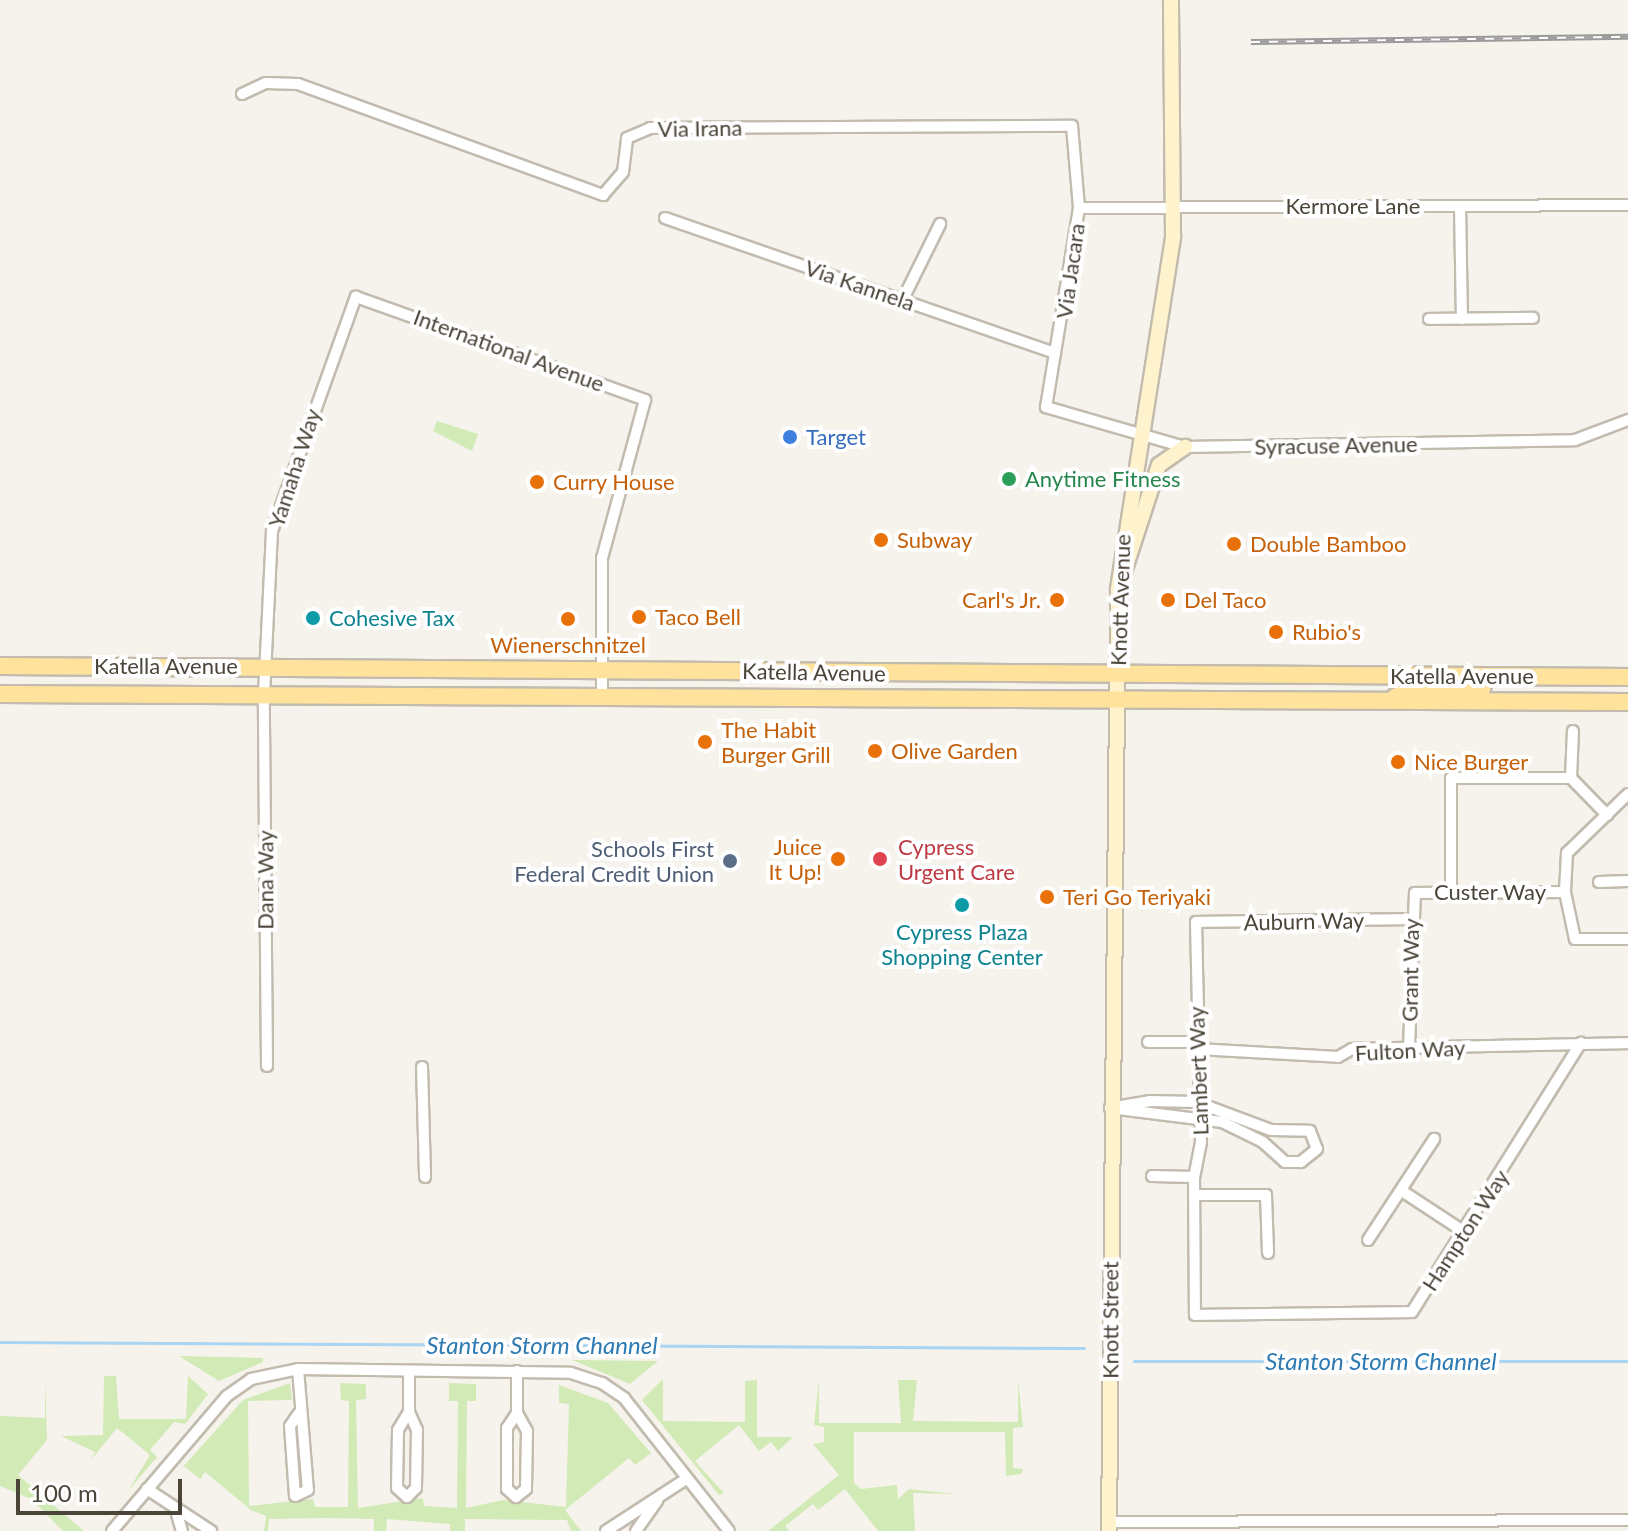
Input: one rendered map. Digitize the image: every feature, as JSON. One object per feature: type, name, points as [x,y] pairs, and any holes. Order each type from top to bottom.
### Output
[{"type":"main road","name":"Knott Avenue","points":[[1110,1108],[1118,589],[1172,207],[1171,0]]},
{"type":"main road","points":[[1118,589],[1159,465],[1185,447]]},
{"type":"main road","name":"Katella Avenue","points":[[0,666],[1628,677]]},
{"type":"main road","points":[[1386,701],[1415,689],[1482,689],[1485,676]]},
{"type":"main road","name":"Katella Avenue","points":[[0,694],[602,694],[1628,702]]},
{"type":"main road","name":"Knott Street","points":[[1109,1527],[1110,1108]]},
{"type":"street","name":"Via Irana","points":[[242,94],[266,83],[298,84],[603,195],[623,172],[627,138],[650,128],[1063,124],[1077,133]]},
{"type":"street","name":"Via Jacara","points":[[1046,407],[1079,208],[1077,133]]},
{"type":"street","name":"Kermore Lane","points":[[1079,208],[1628,205]]},
{"type":"street","points":[[1460,206],[1462,319]]},
{"type":"street","name":"Via Kannela","points":[[665,218],[1055,353]]},
{"type":"street","points":[[903,299],[940,224]]},
{"type":"street","name":"International Avenue","points":[[356,297],[645,400],[646,416],[606,529],[602,670]]},
{"type":"street","name":"Yamaha Way","points":[[264,695],[272,531],[356,297]]},
{"type":"street","points":[[1429,319],[1533,318]]},
{"type":"street","name":"Syracuse Avenue","points":[[1046,407],[1141,439],[1185,447],[1575,440],[1628,420]]},
{"type":"street","points":[[602,670],[602,694]]},
{"type":"street","name":"Dana Way","points":[[264,695],[267,1066]]},
{"type":"street","points":[[1571,778],[1573,731]]},
{"type":"street","points":[[1451,891],[1451,778],[1571,778],[1607,815]]},
{"type":"street","points":[[1628,794],[1567,853],[1565,892],[1575,939],[1628,939]]},
{"type":"street","points":[[1599,882],[1628,881]]},
{"type":"street","name":"Custer Way","points":[[1415,893],[1565,892]]},
{"type":"street","name":"Grant Way","points":[[1409,1048],[1411,919],[1415,893]]},
{"type":"street","name":"Auburn Way","points":[[1196,922],[1411,919]]},
{"type":"street","name":"Lambert Way","points":[[1195,1315],[1194,1177],[1199,1118],[1196,1102],[1196,922]]},
{"type":"street","name":"Fulton Way","points":[[1148,1042],[1249,1049],[1276,1057],[1409,1048],[1628,1043]]},
{"type":"street","name":"Hampton Way","points":[[1195,1315],[1412,1312],[1466,1233],[1581,1043]]},
{"type":"street","points":[[422,1067],[425,1177]]},
{"type":"street","points":[[1196,1102],[1271,1130],[1310,1131],[1317,1149],[1301,1162],[1285,1162],[1263,1142],[1199,1118],[1110,1108],[1196,1102]]},
{"type":"street","points":[[1263,1142],[1271,1130]]},
{"type":"street","points":[[1368,1240],[1434,1139]]},
{"type":"street","points":[[1152,1176],[1194,1177]]},
{"type":"street","points":[[1402,1191],[1466,1233]]},
{"type":"street","points":[[1194,1195],[1266,1195],[1268,1253]]},
{"type":"street","points":[[298,1369],[299,1413],[308,1426],[308,1490],[295,1496],[290,1426],[299,1413]]},
{"type":"street","points":[[112,1531],[227,1396],[251,1379],[298,1369],[571,1373],[602,1383],[624,1398],[729,1531]]},
{"type":"street","points":[[409,1371],[409,1412],[417,1430],[414,1495],[407,1497],[397,1488],[398,1430],[409,1412]]},
{"type":"street","points":[[517,1371],[517,1413],[527,1431],[526,1489],[516,1497],[507,1489],[507,1428],[517,1413]]},
{"type":"street","points":[[606,1531],[657,1501],[686,1479]]},
{"type":"street","points":[[147,1489],[177,1514],[211,1531]]},
{"type":"street","points":[[636,1531],[657,1501]]},
{"type":"street","points":[[177,1514],[182,1531]]},
{"type":"street","points":[[1109,1527],[1560,1527],[1628,1520]]},
{"type":"green space","points":[[437,421],[478,434],[472,451],[433,431]]},
{"type":"green space","points":[[179,1356],[263,1358],[263,1362],[219,1381]]},
{"type":"green space","points":[[572,1360],[658,1361],[630,1384]]},
{"type":"green space","points":[[104,1376],[116,1376],[119,1419],[186,1419],[188,1376],[208,1394],[185,1424],[174,1422],[150,1450],[157,1457],[128,1491],[150,1455],[117,1428],[91,1460],[95,1452],[61,1436],[103,1435]]},
{"type":"green space","points":[[45,1377],[47,1440],[18,1475],[84,1531],[63,1531],[31,1499],[0,1486],[0,1416],[45,1418]]},
{"type":"green space","points":[[663,1379],[663,1421],[745,1422],[745,1381],[757,1380],[757,1437],[793,1437],[778,1451],[771,1442],[759,1451],[739,1425],[695,1461],[724,1493],[719,1495],[642,1400]]},
{"type":"green space","points":[[819,1380],[819,1423],[901,1423],[898,1380],[917,1380],[913,1421],[1018,1422],[1018,1380],[1023,1427],[1013,1428],[1013,1468],[1023,1469],[1021,1474],[1006,1476],[1005,1432],[854,1432],[854,1483],[861,1489],[897,1485],[898,1499],[909,1489],[956,1494],[913,1493],[915,1531],[878,1531],[845,1489],[818,1510],[813,1504],[785,1526],[789,1531],[768,1531],[839,1475],[813,1444],[824,1442],[824,1427],[814,1425]]},
{"type":"green space","points":[[290,1383],[292,1400],[248,1401],[249,1506],[313,1499],[315,1507],[348,1507],[349,1401],[341,1400],[340,1383],[366,1384],[366,1399],[356,1400],[358,1508],[423,1498],[424,1506],[457,1508],[458,1401],[449,1401],[449,1383],[476,1384],[476,1401],[467,1401],[466,1508],[503,1500],[566,1507],[569,1404],[559,1403],[559,1385],[608,1403],[651,1453],[635,1465],[629,1458],[565,1510],[581,1531],[571,1531],[567,1520],[465,1519],[465,1531],[450,1531],[450,1524],[387,1519],[386,1531],[374,1531],[374,1519],[325,1518],[269,1519],[268,1531],[264,1531],[266,1516],[251,1510],[205,1472],[200,1479],[184,1466],[163,1489],[243,1400]]},
{"type":"waterway","name":"Stanton Storm Channel","points":[[0,1342],[1084,1348]]},
{"type":"waterway","name":"Stanton Storm Channel","points":[[1134,1361],[1628,1361]]},
{"type":"railway","points":[[1251,42],[1628,37]]},
{"type":"place","name":"Target","points":[[790,437]]},
{"type":"place","name":"Anytime Fitness","points":[[1009,479]]},
{"type":"place","name":"Curry House","points":[[537,482]]},
{"type":"place","name":"Subway","points":[[881,540]]},
{"type":"place","name":"Double Bamboo","points":[[1234,544]]},
{"type":"place","name":"Carl's Jr.","points":[[1057,600]]},
{"type":"place","name":"Del Taco","points":[[1168,600]]},
{"type":"place","name":"Taco Bell","points":[[639,617]]},
{"type":"place","name":"Cohesive Tax","points":[[313,618]]},
{"type":"place","name":"Wienerschnitzel","points":[[568,619]]},
{"type":"place","name":"Rubio's","points":[[1276,632]]},
{"type":"place","name":"The Habit Burger Grill","points":[[705,742]]},
{"type":"place","name":"Olive Garden","points":[[875,751]]},
{"type":"place","name":"Nice Burger","points":[[1398,762]]},
{"type":"place","name":"Juice It Up!","points":[[838,859]]},
{"type":"place","name":"Cypress Urgent Care","points":[[880,859]]},
{"type":"place","name":"Schools First Federal Credit Union","points":[[730,861]]},
{"type":"place","name":"Teri Go Teriyaki","points":[[1047,897]]},
{"type":"place","name":"Cypress Plaza Shopping Center","points":[[962,905]]}]
